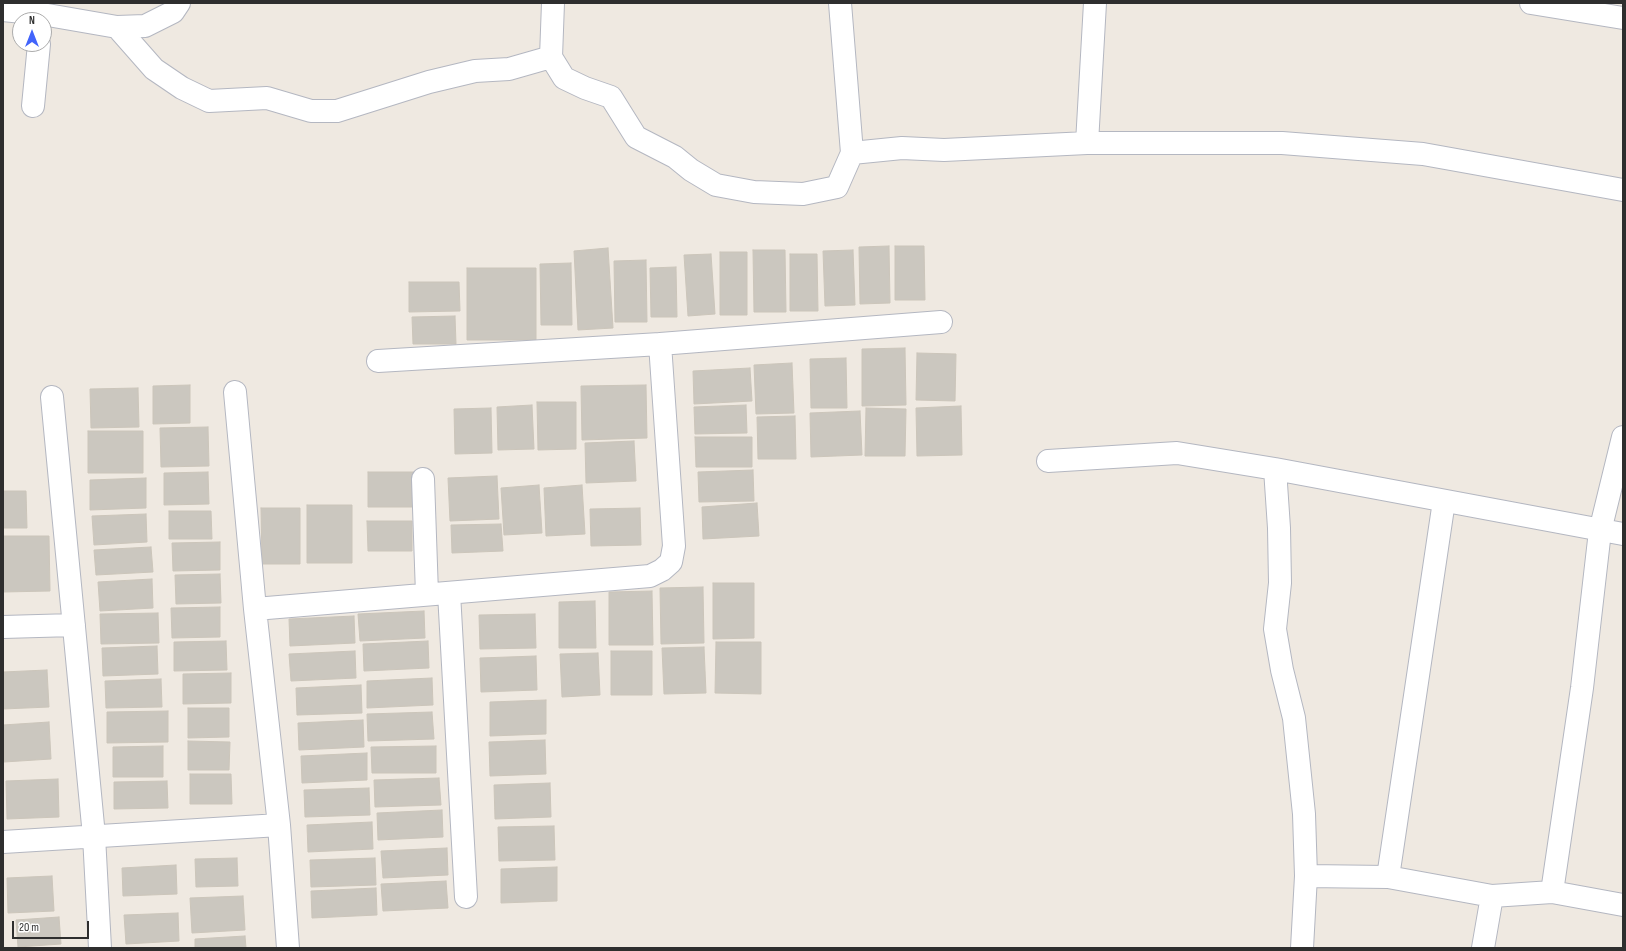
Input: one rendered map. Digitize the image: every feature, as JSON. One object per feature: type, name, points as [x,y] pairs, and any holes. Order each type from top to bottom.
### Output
[{"type":"street","points":[[52,14],[117,27],[145,26],[173,12],[179,3]]},
{"type":"street","points":[[553,3],[551,57],[564,78],[585,88],[611,97],[636,137],[675,157],[691,170],[716,185],[754,192],[803,194],[836,187],[852,153],[840,3]]},
{"type":"street","points":[[1087,143],[1095,3]]},
{"type":"street","points":[[1531,3],[1623,18]]},
{"type":"street","points":[[3,10],[42,12]]},
{"type":"street","points":[[117,27],[154,69],[182,88],[209,101],[267,98],[311,111],[337,111],[429,82],[475,72],[509,69],[551,57]]},
{"type":"street","points":[[33,106],[38,52]]},
{"type":"street","points":[[852,153],[902,148],[944,150],[1087,143],[1282,142],[1423,154],[1623,190]]},
{"type":"street","points":[[378,361],[660,344],[941,322]]},
{"type":"street","points":[[255,609],[650,576],[662,570],[671,562],[674,546],[660,344]]},
{"type":"street","points":[[235,392],[255,609],[279,825],[288,948]]},
{"type":"street","points":[[52,396],[94,836],[100,948]]},
{"type":"street","points":[[1552,892],[1582,688],[1600,530],[1623,437]]},
{"type":"street","points":[[1048,461],[1176,453],[1275,469],[1623,534]]},
{"type":"street","points":[[1275,469],[1279,528],[1280,583],[1275,629],[1282,670],[1294,718],[1304,814],[1306,876],[1302,948]]},
{"type":"street","points":[[423,479],[438,593],[466,897]]},
{"type":"street","points":[[1388,877],[1444,501]]},
{"type":"street","points":[[3,627],[74,625]]},
{"type":"street","points":[[3,842],[279,825]]},
{"type":"street","points":[[1306,876],[1388,877],[1492,896],[1552,892],[1623,905]]},
{"type":"street","points":[[1483,948],[1492,896]]},
{"type":"building","points":[[889,246],[890,303],[860,304],[859,247]]},
{"type":"building","points":[[895,246],[924,246],[925,300],[895,300]]},
{"type":"building","points":[[608,248],[613,328],[578,330],[574,251]]},
{"type":"building","points":[[753,250],[785,250],[786,312],[754,312]]},
{"type":"building","points":[[853,250],[855,305],[825,306],[823,251]]},
{"type":"building","points":[[720,252],[747,252],[747,315],[720,315]]},
{"type":"building","points":[[711,254],[715,314],[688,316],[684,255]]},
{"type":"building","points":[[790,254],[817,254],[818,311],[790,311]]},
{"type":"building","points":[[646,260],[647,322],[615,322],[614,261]]},
{"type":"building","points":[[571,263],[572,325],[541,325],[540,264]]},
{"type":"building","points":[[676,267],[677,317],[651,317],[650,268]]},
{"type":"building","points":[[467,268],[536,268],[536,340],[467,340]]},
{"type":"building","points":[[409,282],[459,282],[460,311],[409,312]]},
{"type":"building","points":[[455,316],[456,344],[413,344],[412,317]]},
{"type":"building","points":[[905,348],[906,405],[862,406],[862,349]]},
{"type":"building","points":[[917,353],[956,354],[955,401],[916,400]]},
{"type":"building","points":[[846,358],[847,408],[811,408],[810,359]]},
{"type":"building","points":[[792,363],[794,413],[756,414],[754,365]]},
{"type":"building","points":[[750,368],[752,401],[694,404],[693,371]]},
{"type":"building","points":[[190,385],[190,423],[153,424],[153,386]]},
{"type":"building","points":[[646,385],[647,438],[582,440],[581,386]]},
{"type":"building","points":[[138,388],[139,427],[91,428],[90,389]]},
{"type":"building","points":[[537,402],[576,402],[576,449],[538,450]]},
{"type":"building","points":[[532,405],[534,449],[498,450],[497,407]]},
{"type":"building","points":[[746,405],[747,433],[695,434],[694,407]]},
{"type":"building","points":[[961,406],[962,455],[917,456],[916,408]]},
{"type":"building","points":[[491,408],[492,453],[455,454],[454,409]]},
{"type":"building","points":[[866,408],[906,409],[905,456],[865,456]]},
{"type":"building","points":[[860,411],[862,455],[811,457],[810,413]]},
{"type":"building","points":[[795,416],[796,459],[758,459],[757,417]]},
{"type":"building","points":[[208,427],[209,466],[161,467],[160,428]]},
{"type":"building","points":[[88,431],[143,431],[143,473],[88,473]]},
{"type":"building","points":[[695,437],[752,437],[752,467],[696,467]]},
{"type":"building","points":[[634,441],[636,481],[586,483],[585,443]]},
{"type":"building","points":[[753,470],[754,501],[699,502],[698,472]]},
{"type":"building","points":[[208,472],[209,504],[164,505],[164,473]]},
{"type":"building","points":[[368,472],[415,472],[415,507],[368,507]]},
{"type":"building","points":[[497,476],[499,519],[450,521],[448,478]]},
{"type":"building","points":[[146,478],[146,508],[90,510],[90,480]]},
{"type":"building","points":[[539,485],[542,533],[504,535],[501,488]]},
{"type":"building","points":[[582,485],[585,534],[546,536],[544,488]]},
{"type":"building","points":[[3,491],[26,491],[27,528],[3,528]]},
{"type":"building","points":[[757,503],[759,536],[703,539],[702,507]]},
{"type":"building","points":[[307,505],[352,505],[352,563],[307,563]]},
{"type":"building","points":[[261,508],[300,508],[300,564],[262,564]]},
{"type":"building","points":[[640,508],[641,545],[591,546],[590,509]]},
{"type":"building","points":[[169,511],[211,511],[212,539],[169,539]]},
{"type":"building","points":[[146,514],[147,542],[94,545],[92,516]]},
{"type":"building","points":[[367,521],[412,521],[412,551],[368,551]]},
{"type":"building","points":[[501,524],[503,551],[452,553],[451,525]]},
{"type":"building","points":[[3,536],[49,536],[50,591],[3,592]]},
{"type":"building","points":[[220,542],[220,570],[173,571],[172,543]]},
{"type":"building","points":[[151,547],[153,572],[96,575],[94,550]]},
{"type":"building","points":[[220,574],[221,603],[176,604],[175,575]]},
{"type":"building","points":[[152,579],[153,608],[100,611],[98,582]]},
{"type":"building","points":[[713,583],[754,583],[754,638],[713,639]]},
{"type":"building","points":[[703,587],[704,643],[661,644],[660,588]]},
{"type":"building","points":[[652,591],[653,645],[609,645],[609,592]]},
{"type":"building","points":[[595,601],[596,648],[559,648],[559,602]]},
{"type":"building","points":[[220,607],[220,637],[172,638],[171,608]]},
{"type":"building","points":[[424,611],[425,638],[360,641],[358,614]]},
{"type":"building","points":[[158,613],[159,643],[101,644],[100,614]]},
{"type":"building","points":[[535,614],[536,648],[480,649],[479,615]]},
{"type":"building","points":[[354,616],[355,643],[290,646],[289,619]]},
{"type":"building","points":[[226,641],[227,670],[174,671],[174,642]]},
{"type":"building","points":[[428,641],[429,668],[364,671],[363,644]]},
{"type":"building","points":[[716,642],[761,642],[761,694],[715,693]]},
{"type":"building","points":[[157,646],[158,674],[103,676],[102,648]]},
{"type":"building","points":[[704,647],[706,693],[664,694],[662,648]]},
{"type":"building","points":[[355,651],[356,678],[291,681],[289,654]]},
{"type":"building","points":[[611,651],[652,651],[652,695],[611,695]]},
{"type":"building","points":[[598,653],[600,695],[562,697],[560,654]]},
{"type":"building","points":[[536,656],[537,690],[481,692],[480,658]]},
{"type":"building","points":[[47,670],[49,707],[3,709],[3,672]]},
{"type":"building","points":[[231,673],[231,703],[183,704],[183,674]]},
{"type":"building","points":[[432,678],[433,705],[367,708],[367,681]]},
{"type":"building","points":[[161,679],[162,707],[106,708],[105,681]]},
{"type":"building","points":[[361,685],[362,713],[297,715],[296,688]]},
{"type":"building","points":[[546,700],[546,734],[490,736],[490,702]]},
{"type":"building","points":[[188,708],[229,708],[229,737],[188,738]]},
{"type":"building","points":[[168,711],[168,742],[107,743],[107,712]]},
{"type":"building","points":[[432,712],[434,739],[368,741],[367,714]]},
{"type":"building","points":[[363,720],[364,747],[299,750],[298,723]]},
{"type":"building","points":[[49,722],[51,759],[4,762],[3,725]]},
{"type":"building","points":[[545,740],[546,774],[490,776],[489,742]]},
{"type":"building","points":[[188,741],[230,742],[229,770],[188,770]]},
{"type":"building","points":[[163,746],[163,777],[113,777],[113,747]]},
{"type":"building","points":[[436,746],[436,773],[372,773],[371,747]]},
{"type":"building","points":[[367,753],[367,780],[302,783],[301,756]]},
{"type":"building","points":[[190,774],[231,774],[232,804],[190,804]]},
{"type":"building","points":[[439,778],[441,805],[375,807],[374,780]]},
{"type":"building","points":[[58,779],[59,817],[7,819],[6,781]]},
{"type":"building","points":[[167,781],[168,808],[114,809],[114,782]]},
{"type":"building","points":[[550,783],[551,817],[495,819],[494,785]]},
{"type":"building","points":[[369,788],[370,815],[305,817],[304,790]]},
{"type":"building","points":[[442,810],[443,837],[378,840],[377,813]]},
{"type":"building","points":[[372,822],[373,849],[308,852],[307,825]]},
{"type":"building","points":[[554,826],[555,860],[499,861],[498,827]]},
{"type":"building","points":[[447,848],[448,875],[383,878],[381,851]]},
{"type":"building","points":[[237,858],[238,886],[196,887],[195,859]]},
{"type":"building","points":[[375,858],[376,885],[311,887],[310,860]]},
{"type":"building","points":[[176,865],[177,894],[123,896],[122,868]]},
{"type":"building","points":[[557,867],[557,901],[501,903],[501,869]]},
{"type":"building","points":[[52,876],[54,911],[8,913],[7,878]]},
{"type":"building","points":[[446,881],[448,908],[383,911],[381,884]]},
{"type":"building","points":[[376,888],[377,915],[312,918],[311,891]]},
{"type":"building","points":[[243,896],[245,930],[192,933],[190,898]]},
{"type":"building","points":[[178,913],[179,941],[126,944],[124,915]]},
{"type":"building","points":[[59,917],[61,944],[18,947],[16,920]]},
{"type":"building","points":[[245,936],[246,948],[195,948],[195,939]]}]
